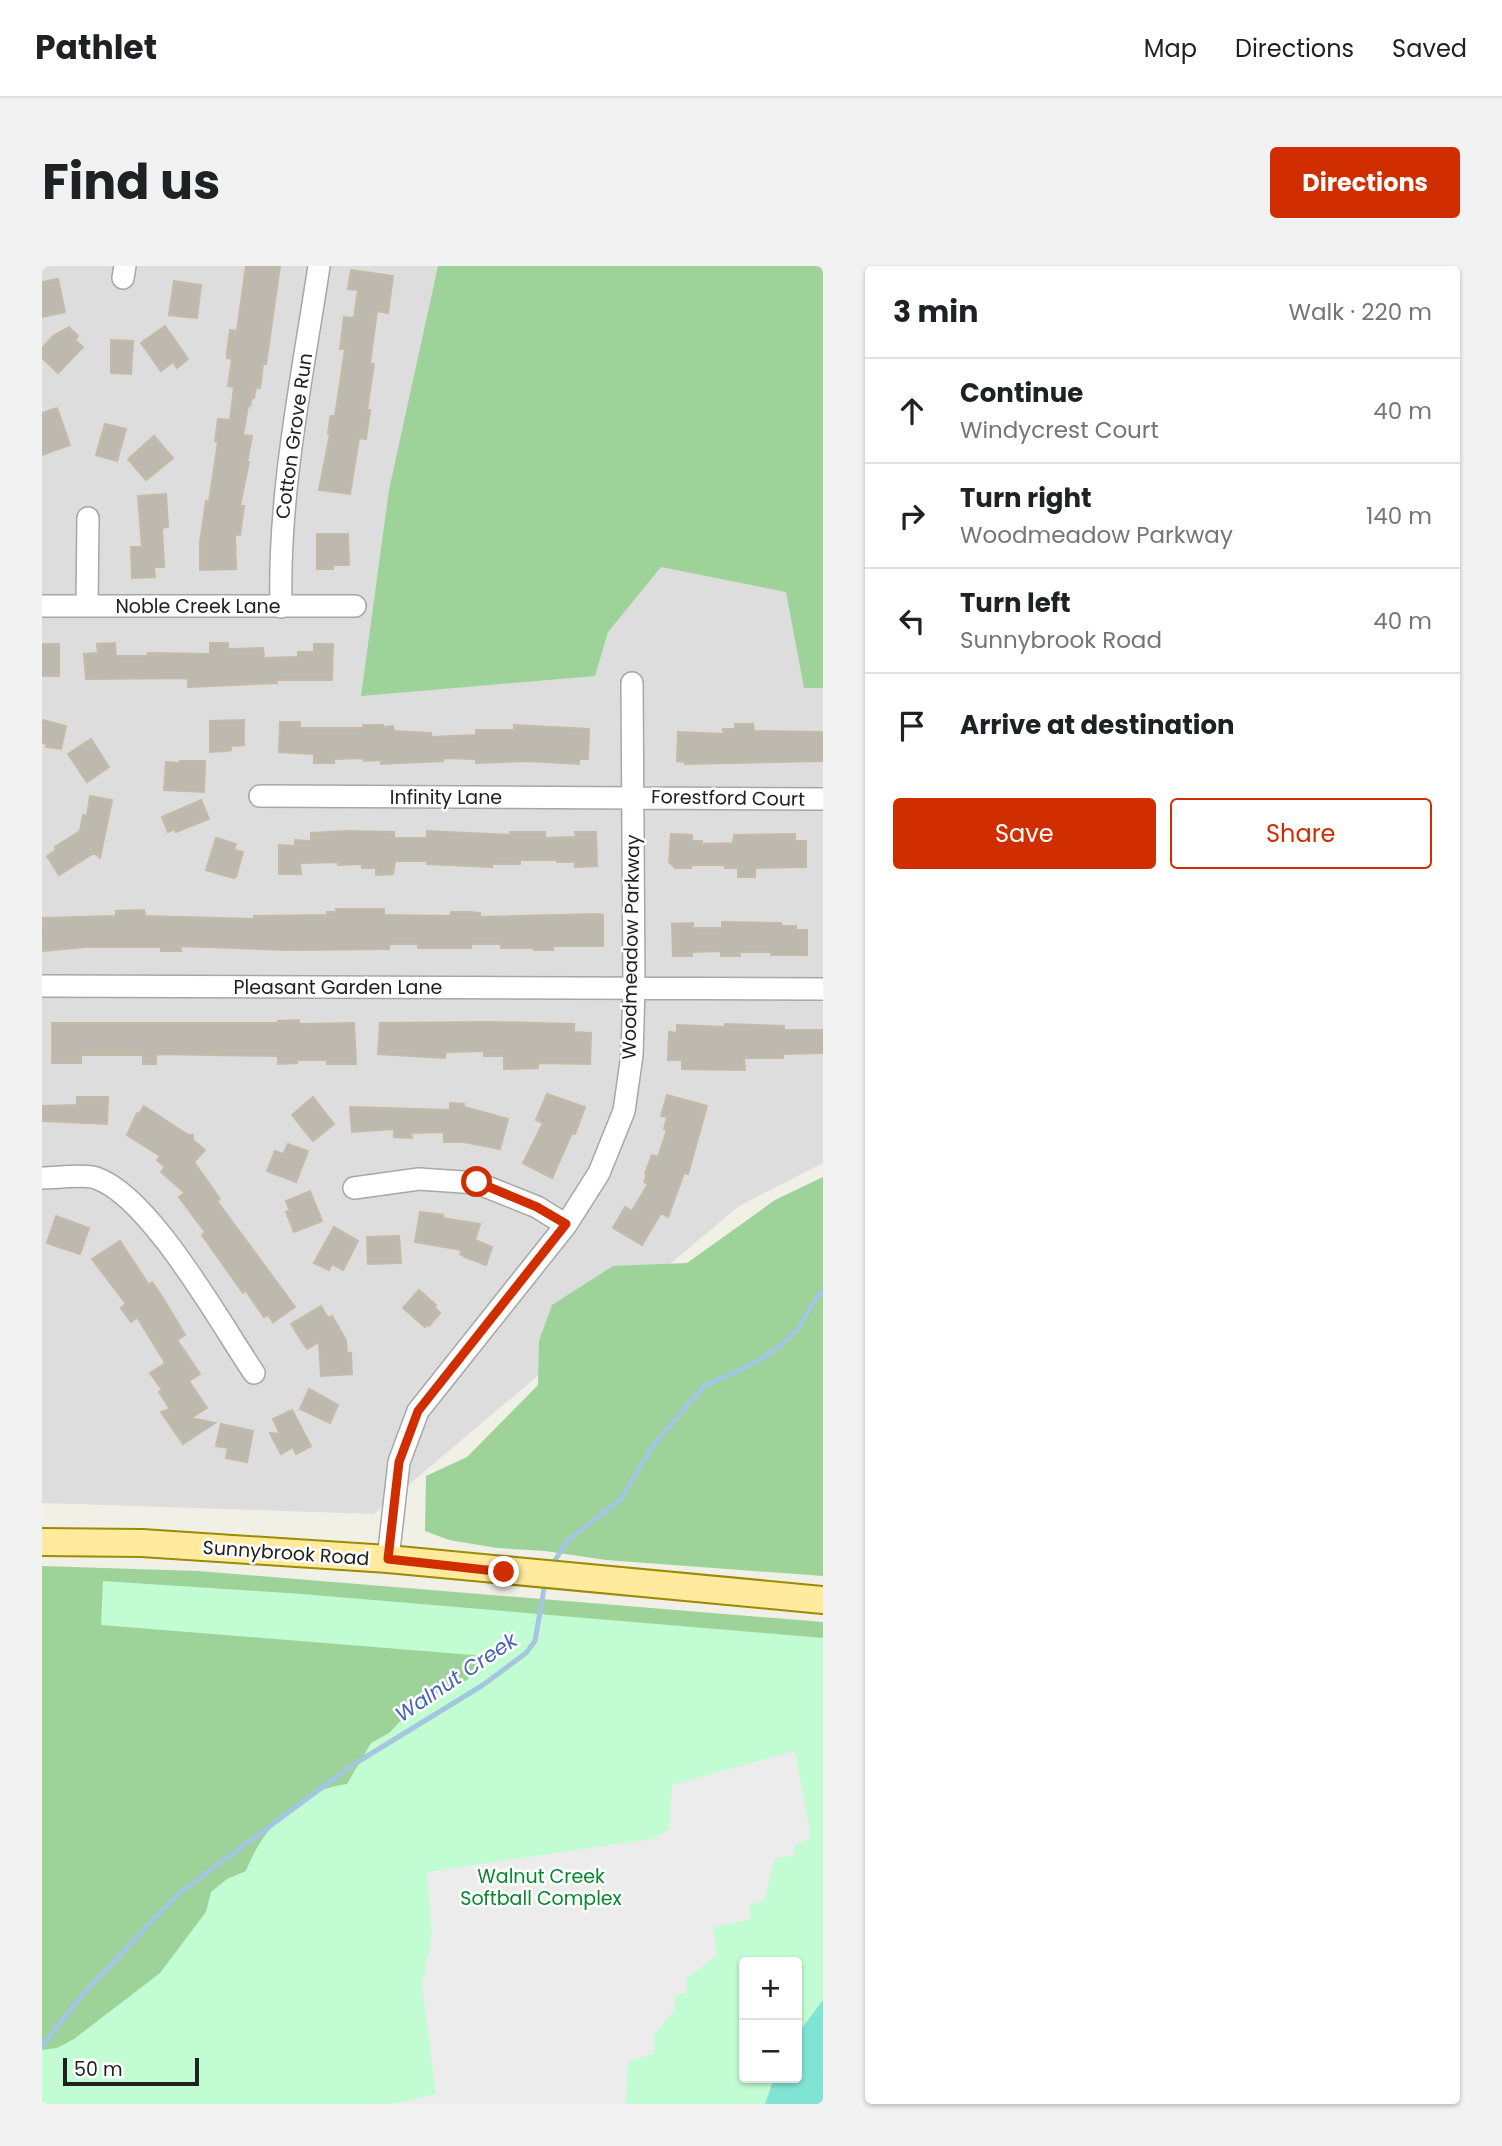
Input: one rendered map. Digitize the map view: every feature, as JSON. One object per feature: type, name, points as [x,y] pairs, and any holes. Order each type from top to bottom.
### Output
[{"type":"main road","name":"Sunnybrook Road","points":[[42,1542],[142,1543],[388,1559],[823,1600]]},
{"type":"street","name":"Cotton Grove Run","points":[[281,607],[282,530],[286,489],[319,266]]},
{"type":"street","points":[[88,518],[88,606]]},
{"type":"street","name":"Noble Creek Lane","points":[[42,606],[355,606]]},
{"type":"street","name":"Woodmeadow Parkway","points":[[388,1559],[399,1462],[418,1411],[566,1224],[599,1173],[624,1111],[632,1055],[634,987],[632,683]]},
{"type":"street","name":"Infinity Lane","points":[[260,796],[632,797]]},
{"type":"street","name":"Forestford Court","points":[[632,797],[823,799]]},
{"type":"street","name":"Pleasant Garden Lane","points":[[42,986],[823,989]]},
{"type":"street","points":[[42,1178],[95,1177],[145,1215],[179,1260],[254,1373]]},
{"type":"street","points":[[355,1188],[419,1179],[477,1182],[537,1207],[566,1224]]},
{"type":"shaded area","points":[[42,266],[486,266],[823,325],[823,1163],[739,1206],[374,1514],[42,1503]]},
{"type":"shaded area","points":[[795,1751],[811,1838],[794,1845],[795,1855],[775,1859],[764,1901],[749,1904],[751,1919],[713,1927],[717,1955],[686,1979],[687,1992],[674,1996],[675,2010],[654,2035],[654,2053],[628,2062],[626,2104],[392,2104],[436,2094],[422,1986],[432,1935],[427,1872],[652,1839],[669,1830],[672,1785]]},
{"type":"shaded area","points":[[823,2000],[823,2104],[765,2104],[772,2083],[802,2083],[802,2028]]},
{"type":"green space","points":[[438,266],[823,266],[823,688],[804,688],[786,592],[661,567],[608,632],[595,676],[361,696],[389,490]]},
{"type":"green space","points":[[823,1177],[823,1576],[606,1560],[545,1551],[497,1548],[449,1540],[425,1531],[426,1476],[467,1457],[538,1385],[539,1341],[552,1305],[613,1266],[687,1263],[775,1200]]},
{"type":"green space","points":[[42,1566],[198,1571],[823,1622],[823,1718],[42,2104]]},
{"type":"green space","name":"Walnut Creek Softball Complex","points":[[103,1581],[302,1594],[823,1638],[823,2104],[42,2104],[42,2050],[57,2048],[74,2039],[160,1973],[206,1912],[211,1892],[227,1879],[246,1871],[262,1840],[285,1813],[313,1794],[347,1784],[371,1743],[389,1733],[418,1703],[467,1680],[485,1656],[101,1625]]},
{"type":"building","points":[[246,266],[280,266],[266,364],[263,364],[260,388],[256,387],[254,398],[248,406],[243,435],[252,436],[240,506],[244,506],[240,535],[235,534],[236,569],[200,570],[200,543],[218,442],[215,441],[218,419],[230,420],[234,387],[228,386],[232,359],[227,358],[227,353],[230,330],[237,331]]},
{"type":"building","points":[[351,270],[393,276],[388,313],[377,311],[370,364],[374,364],[366,439],[359,438],[350,494],[319,490],[330,434],[330,419],[335,416],[345,349],[340,349],[344,317],[354,318],[358,290],[348,289]]},
{"type":"building","points":[[58,279],[65,312],[42,317],[42,282]]},
{"type":"building","points":[[174,281],[201,285],[197,318],[169,315]]},
{"type":"building","points":[[165,326],[188,359],[177,368],[173,362],[161,371],[141,343]]},
{"type":"building","points":[[69,327],[78,336],[75,340],[83,347],[58,373],[42,358],[42,348],[53,336]]},
{"type":"building","points":[[111,340],[133,341],[131,374],[111,373]]},
{"type":"building","points":[[57,408],[70,445],[42,455],[42,413]]},
{"type":"building","points":[[105,424],[126,429],[117,461],[96,455]]},
{"type":"building","points":[[154,436],[173,458],[146,480],[128,459]]},
{"type":"building","points":[[166,494],[168,527],[162,528],[164,567],[154,567],[155,577],[132,578],[131,547],[142,547],[138,496]]},
{"type":"building","points":[[317,534],[348,534],[349,565],[317,569]]},
{"type":"building","points":[[115,643],[116,656],[147,656],[148,653],[210,654],[210,643],[228,643],[228,649],[263,648],[264,658],[298,657],[298,652],[314,652],[314,644],[333,644],[332,680],[277,680],[277,683],[188,687],[188,678],[86,679],[84,654],[98,653],[97,644]]},
{"type":"building","points":[[42,644],[59,644],[59,676],[42,676]]},
{"type":"building","points":[[42,720],[66,726],[61,749],[46,747],[47,744],[42,743]]},
{"type":"building","points":[[244,720],[244,745],[231,746],[228,751],[210,752],[210,721]]},
{"type":"building","points":[[280,722],[300,722],[300,728],[363,728],[363,725],[383,725],[393,726],[394,731],[431,733],[431,737],[476,735],[476,730],[514,730],[514,725],[589,729],[588,759],[579,759],[579,764],[529,761],[476,763],[476,759],[443,758],[443,761],[381,764],[381,760],[364,761],[364,758],[314,763],[314,754],[279,752]]},
{"type":"building","points":[[735,724],[753,724],[754,731],[823,732],[823,761],[685,764],[677,761],[678,732],[724,734],[723,729],[735,729]]},
{"type":"building","points":[[91,739],[109,767],[87,782],[68,754]]},
{"type":"building","points":[[205,761],[204,792],[164,790],[166,762]]},
{"type":"building","points":[[90,796],[112,800],[100,858],[94,853],[59,875],[47,856],[56,850],[55,847],[80,831],[83,815],[87,816]]},
{"type":"building","points":[[201,800],[209,819],[176,832],[174,829],[168,832],[162,817]]},
{"type":"building","points":[[427,831],[510,835],[510,832],[545,832],[545,838],[576,837],[575,832],[596,832],[597,866],[575,867],[575,862],[557,860],[520,860],[520,864],[492,864],[492,867],[395,861],[393,874],[376,875],[376,868],[362,868],[362,864],[338,865],[338,862],[300,863],[301,874],[279,874],[279,845],[295,846],[295,840],[311,841],[311,833],[394,832],[394,838],[427,838]]},
{"type":"building","points":[[671,834],[692,835],[692,841],[702,841],[702,844],[733,843],[734,835],[795,834],[795,841],[806,841],[806,867],[755,868],[755,877],[738,877],[738,868],[725,868],[725,865],[675,868],[669,862]]},
{"type":"building","points":[[216,838],[236,844],[234,850],[243,852],[236,877],[206,870]]},
{"type":"building","points":[[336,909],[384,909],[384,915],[451,916],[451,912],[469,912],[480,913],[480,917],[599,914],[603,915],[603,946],[553,946],[553,950],[534,950],[501,948],[501,944],[471,944],[471,948],[418,948],[418,944],[389,944],[389,949],[286,950],[180,946],[181,951],[161,951],[161,947],[86,947],[42,951],[43,918],[116,916],[116,911],[144,910],[145,916],[254,919],[254,916],[327,915],[327,912],[337,912]]},
{"type":"building","points":[[722,922],[781,923],[781,926],[796,926],[796,930],[807,930],[807,955],[740,952],[740,956],[721,956],[721,951],[673,956],[672,924],[693,923],[693,928],[722,928]]},
{"type":"building","points":[[299,1020],[299,1024],[354,1023],[356,1064],[297,1060],[297,1063],[278,1064],[278,1056],[156,1054],[156,1064],[143,1064],[143,1055],[81,1055],[81,1063],[52,1063],[52,1023],[278,1023]]},
{"type":"building","points":[[380,1023],[574,1024],[574,1032],[591,1033],[590,1064],[538,1063],[538,1068],[504,1069],[504,1056],[484,1056],[484,1051],[445,1052],[445,1058],[378,1054]]},
{"type":"building","points":[[725,1024],[784,1026],[784,1030],[823,1030],[823,1053],[783,1054],[783,1058],[744,1058],[745,1070],[682,1069],[682,1060],[668,1060],[669,1032],[677,1033],[677,1025],[725,1027]]},
{"type":"building","points":[[547,1094],[585,1107],[575,1134],[572,1133],[552,1178],[523,1163],[543,1123],[536,1120]]},
{"type":"building","points":[[667,1095],[707,1106],[688,1174],[684,1173],[668,1217],[661,1213],[642,1245],[613,1228],[625,1207],[632,1211],[648,1184],[644,1182],[647,1175],[645,1174],[652,1155],[658,1157],[667,1130],[664,1129],[667,1117],[661,1116]]},
{"type":"building","points":[[77,1097],[108,1097],[107,1124],[42,1121],[42,1106],[77,1105]]},
{"type":"building","points":[[313,1097],[334,1124],[313,1141],[292,1115]]},
{"type":"building","points":[[450,1103],[464,1104],[464,1107],[508,1119],[500,1149],[464,1142],[444,1142],[444,1132],[411,1133],[412,1138],[394,1137],[394,1129],[352,1132],[350,1107],[450,1110]]},
{"type":"building","points":[[144,1106],[188,1135],[193,1135],[193,1140],[205,1150],[194,1162],[220,1199],[217,1201],[295,1307],[273,1322],[268,1315],[264,1317],[246,1291],[243,1293],[202,1235],[205,1232],[179,1197],[185,1193],[161,1172],[165,1167],[157,1160],[160,1156],[127,1135],[137,1113],[139,1114]]},
{"type":"building","points":[[288,1144],[308,1151],[296,1182],[267,1171],[275,1151],[283,1154]]},
{"type":"building","points":[[310,1191],[322,1221],[294,1232],[286,1212],[290,1211],[286,1201]]},
{"type":"building","points":[[420,1212],[480,1224],[475,1240],[492,1247],[486,1265],[460,1254],[462,1250],[415,1242]]},
{"type":"building","points":[[56,1216],[89,1228],[80,1254],[47,1243]]},
{"type":"building","points":[[334,1227],[358,1241],[343,1270],[332,1264],[329,1270],[314,1263]]},
{"type":"building","points":[[399,1236],[401,1263],[368,1264],[367,1237]]},
{"type":"building","points":[[120,1241],[149,1285],[152,1282],[163,1298],[185,1335],[177,1340],[200,1374],[189,1381],[207,1408],[191,1418],[215,1423],[183,1444],[161,1412],[170,1409],[159,1392],[162,1390],[150,1373],[164,1364],[164,1361],[137,1317],[131,1322],[121,1308],[126,1304],[92,1259]]},
{"type":"building","points":[[419,1290],[436,1305],[434,1307],[440,1313],[425,1327],[403,1308]]},
{"type":"building","points":[[321,1306],[328,1318],[332,1316],[346,1340],[347,1353],[351,1353],[352,1374],[321,1376],[319,1342],[307,1349],[291,1324]]},
{"type":"building","points":[[309,1389],[338,1405],[330,1423],[300,1409]]},
{"type":"building","points":[[292,1410],[311,1446],[296,1454],[293,1447],[281,1454],[270,1433],[280,1434],[273,1419]]},
{"type":"building","points":[[221,1424],[253,1431],[247,1462],[226,1458],[228,1448],[216,1446]]},
{"type":"waterway","name":"Walnut Creek","points":[[551,1567],[567,1541],[621,1499],[652,1447],[704,1386],[758,1361],[779,1347],[797,1330],[817,1297],[823,1292]]},
{"type":"waterway","name":"Walnut Creek","points":[[42,2046],[83,1994],[177,1895],[351,1766],[483,1685],[526,1653],[535,1641],[545,1583]]},
{"type":"route","points":[[477,1182],[537,1207],[566,1224],[418,1411],[399,1462],[388,1559],[504,1572]]}]
